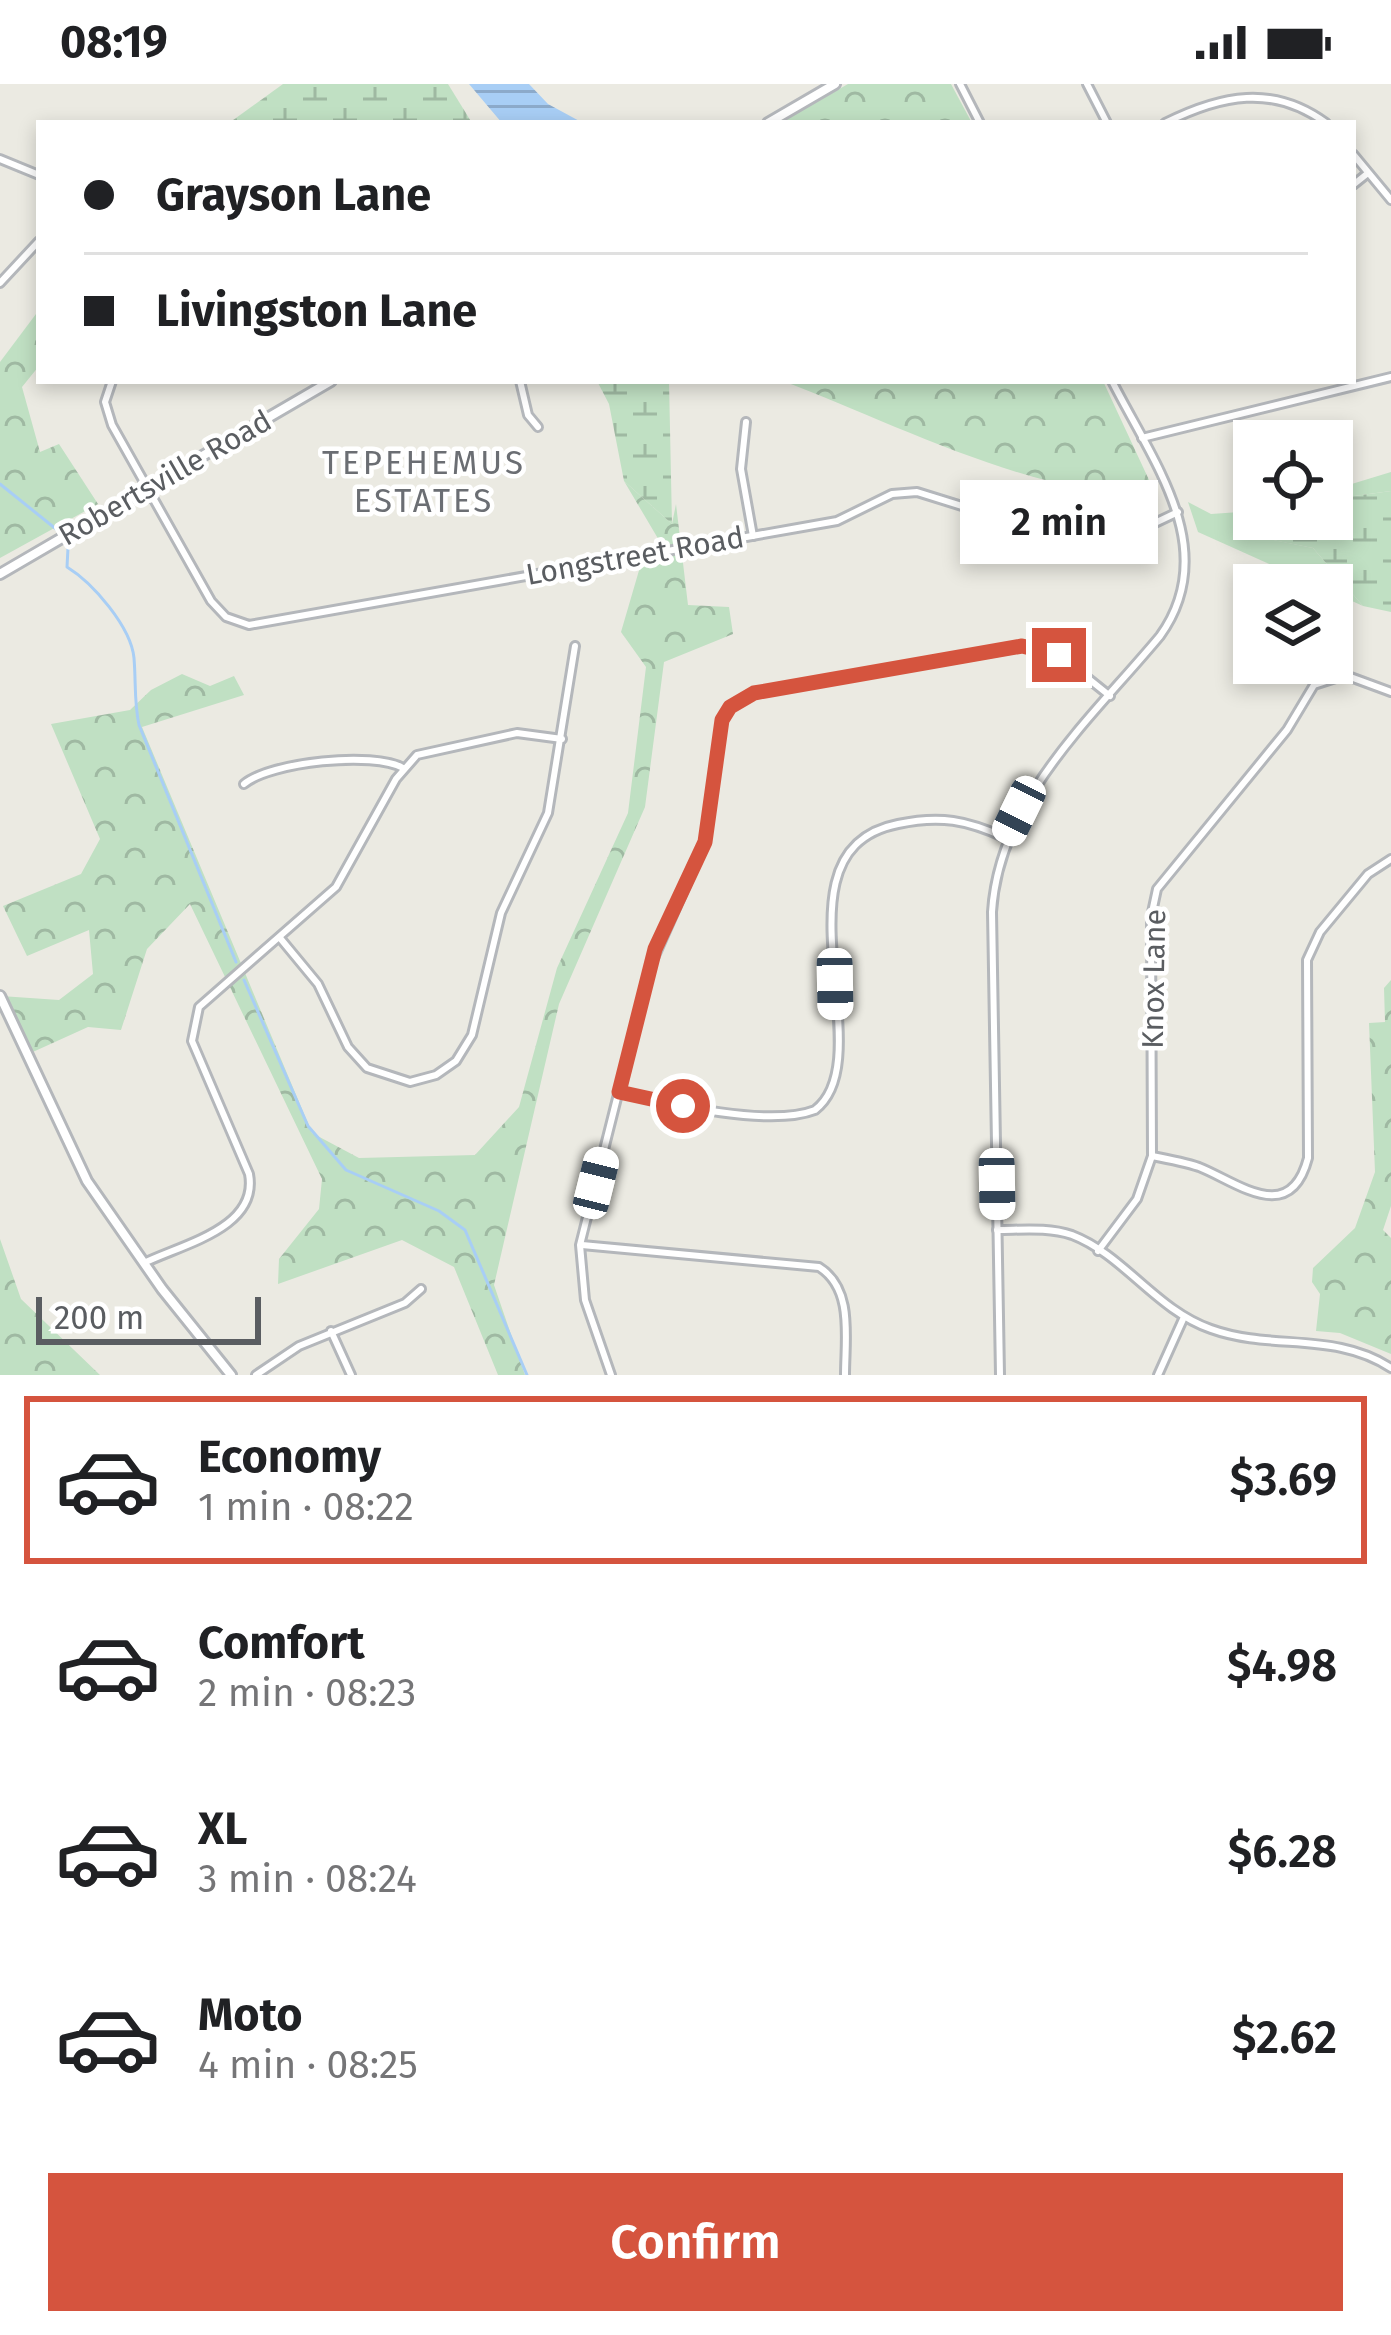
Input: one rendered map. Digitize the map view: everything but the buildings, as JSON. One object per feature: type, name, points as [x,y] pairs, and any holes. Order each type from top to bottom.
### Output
[{"type":"street","points":[[773,120],[835,84]]},
{"type":"street","points":[[960,84],[978,120]]},
{"type":"street","points":[[1087,84],[1105,120]]},
{"type":"street","points":[[1171,120],[1215,99],[1246,93],[1283,98],[1321,120]]},
{"type":"street","points":[[1356,158],[1391,200]]},
{"type":"street","points":[[0,159],[36,174]]},
{"type":"street","points":[[1356,182],[1368,172]]},
{"type":"street","points":[[0,284],[36,244]]},
{"type":"street","points":[[1142,438],[1391,377]]},
{"type":"street","name":"Longstreet Road","points":[[111,384],[105,402],[108,418],[216,607],[249,625],[836,521],[909,491],[1079,545],[1117,541],[1178,512]]},
{"type":"street","name":"Robertsville Road","points":[[0,574],[326,384]]},
{"type":"street","points":[[521,384],[528,416],[538,427]]},
{"type":"street","points":[[1000,1375],[992,913],[1006,838],[1033,790],[1180,602],[1188,555],[1178,512],[1114,384]]},
{"type":"street","points":[[746,422],[741,470],[753,536]]},
{"type":"street","points":[[280,938],[318,984],[361,1064],[396,1081],[427,1079],[446,1070],[472,1035],[491,940],[548,813],[574,646]]},
{"type":"street","points":[[611,1375],[585,1300],[580,1245],[655,949],[705,842],[722,720],[742,697],[1028,646],[1059,655],[1110,696]]},
{"type":"street","name":"Knox Lane","points":[[1098,1251],[1137,1198],[1152,1156],[1151,917],[1157,889],[1287,730],[1314,686],[1345,675],[1391,692]]},
{"type":"street","points":[[144,1263],[230,1222],[248,1202],[249,1174],[194,1047],[191,1026],[203,1002],[280,938],[348,870],[403,768],[436,746],[517,733],[562,739]]},
{"type":"street","points":[[244,784],[269,770],[369,757],[403,768]]},
{"type":"street","points":[[619,1092],[683,1106],[791,1115],[814,1110],[835,1081],[833,896],[847,856],[879,829],[937,817],[959,819],[1006,838]]},
{"type":"street","points":[[1152,1156],[1196,1166],[1259,1196],[1283,1192],[1299,1180],[1308,1158],[1310,952],[1368,874],[1391,859]]},
{"type":"street","points":[[0,996],[79,1168],[144,1263],[231,1375]]},
{"type":"street","points":[[997,1230],[1057,1231],[1098,1251],[1184,1317],[1247,1340],[1339,1344],[1391,1367]]},
{"type":"street","points":[[580,1245],[819,1267],[838,1283],[843,1299],[845,1375]]},
{"type":"street","points":[[256,1375],[331,1331],[405,1303],[421,1289]]},
{"type":"street","points":[[1159,1375],[1184,1317]]},
{"type":"street","points":[[331,1331],[351,1375]]},
{"type":"green space","points":[[283,84],[448,84],[470,120],[233,120]]},
{"type":"green space","points":[[848,84],[951,84],[970,120],[785,120]]},
{"type":"green space","points":[[36,314],[36,370],[22,387],[40,452],[59,444],[98,504],[0,558],[0,362]]},
{"type":"green space","points":[[599,384],[669,384],[672,524],[624,481],[609,404]]},
{"type":"green space","points":[[790,384],[1104,384],[1156,495],[1065,485],[918,436]]},
{"type":"green space","points":[[1391,472],[1391,491],[1353,496],[1353,484]]},
{"type":"green space","points":[[624,481],[672,524],[676,504],[688,605],[729,607],[733,634],[664,662],[645,807],[559,1004],[494,1285],[525,1375],[498,1375],[454,1267],[402,1240],[278,1284],[279,1259],[319,1209],[322,1179],[190,904],[147,949],[121,1030],[88,1027],[24,1056],[1,996],[59,1000],[93,974],[89,930],[27,956],[3,906],[81,874],[100,839],[51,724],[130,710],[151,690],[182,674],[210,686],[234,676],[244,695],[142,727],[312,1133],[359,1158],[475,1155],[519,1107],[557,968],[628,813],[646,667],[621,632],[640,567],[663,547]]},
{"type":"green space","points":[[1391,491],[1391,612],[1363,606],[1353,594],[1353,564],[1327,564],[1313,548],[1273,540],[1353,540],[1353,496]]},
{"type":"green space","points":[[1188,502],[1211,514],[1233,512],[1233,540],[1274,540],[1313,548],[1327,564],[1269,564],[1198,532]]},
{"type":"green space","points":[[1391,980],[1391,1206],[1383,1230],[1391,1238],[1391,1354],[1340,1333],[1316,1331],[1320,1294],[1312,1282],[1313,1268],[1355,1228],[1375,1172],[1369,1023],[1385,1022],[1384,988]]},
{"type":"green space","points":[[0,1239],[21,1299],[100,1375],[0,1375]]},
{"type":"water","points":[[469,84],[529,84],[548,104],[577,120],[499,120]]},
{"type":"waterway","points":[[0,484],[56,529]]},
{"type":"waterway","points":[[68,548],[67,567],[109,607],[126,633],[134,658],[139,725],[236,962]]},
{"type":"waterway","points":[[244,980],[308,1126],[346,1170],[439,1211],[465,1230],[527,1375]]},
{"type":"district","name":"TEPEHEMUS ESTATES","points":[[424,482]]},
{"type":"route","points":[[683,1106],[619,1092],[655,949],[705,842],[722,720],[730,707],[754,693],[1022,646],[1059,655]]}]
